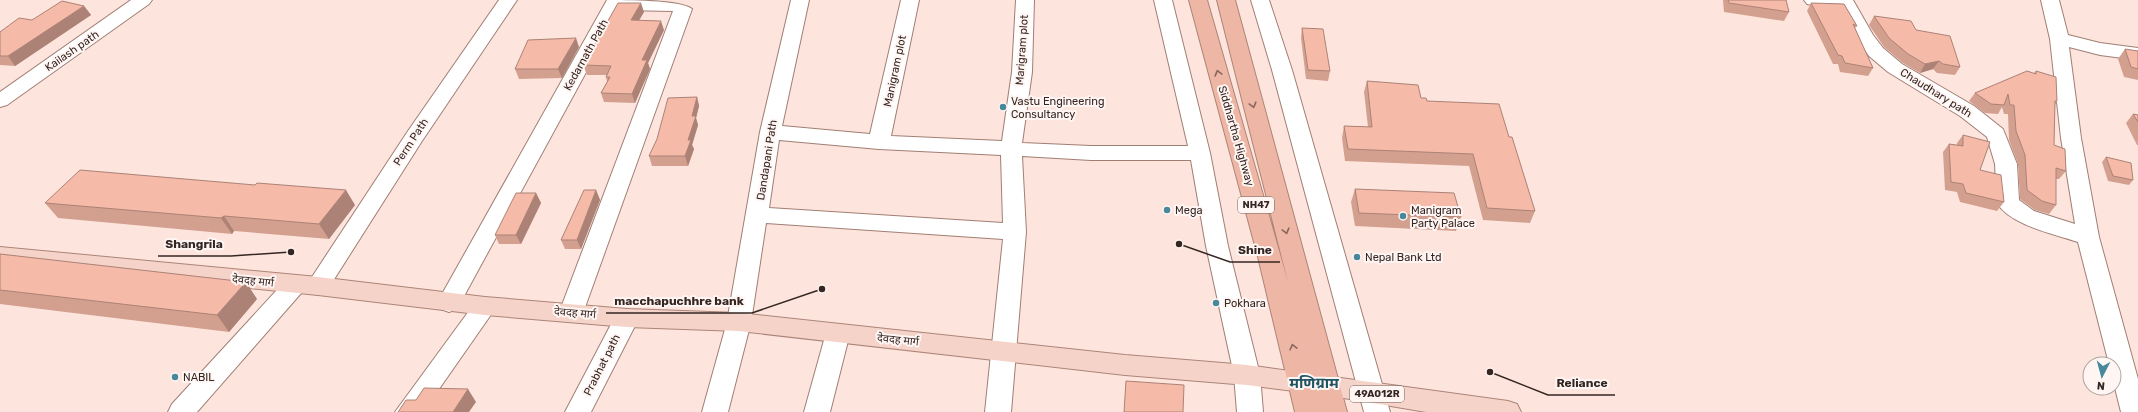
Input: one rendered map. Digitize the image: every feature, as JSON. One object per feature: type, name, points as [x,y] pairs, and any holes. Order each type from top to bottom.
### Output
[{"type":"highway","name":"Siddhartha Highway","points":[[1198,0],[1224,96],[1268,246],[1308,412]]},
{"type":"highway","name":"NH47","points":[[1226,0],[1334,412]]},
{"type":"main road","name":"देवदह मार्ग","points":[[0,255],[306,286],[449,303],[627,318],[740,322],[1125,365],[1246,375]]},
{"type":"main road","name":"49A012R","points":[[1246,375],[1326,384],[1373,402],[1508,412]]},
{"type":"street","name":"Kailash path","points":[[0,101],[143,0]]},
{"type":"street","name":"Perm Path","points":[[181,412],[306,286],[415,136],[508,0]]},
{"type":"street","name":"Dandapani Path","points":[[715,412],[740,322],[770,132],[800,0]]},
{"type":"street","name":"Manigram plot","points":[[879,142],[910,0]]},
{"type":"street","name":"Marigram plot","points":[[998,412],[1002,351],[1015,232],[1011,148],[1022,72],[1025,0]]},
{"type":"street","points":[[1163,0],[1200,152],[1217,246],[1246,375],[1250,412]]},
{"type":"street","points":[[1260,0],[1282,70],[1373,402]]},
{"type":"street","points":[[1813,0],[1845,3]]},
{"type":"street","points":[[2050,0],[2059,39],[2071,138],[2088,237],[2134,412]]},
{"type":"street","name":"Kedarnath Path","points":[[449,303],[615,2],[677,6],[683,9],[571,313]]},
{"type":"street","name":"Chaudhary path","points":[[1845,3],[1853,13],[1864,36],[1876,52],[1895,68],[1967,111],[1996,134],[2006,164],[2008,204],[2026,216],[2088,237]]},
{"type":"street","points":[[2059,39],[2100,49],[2138,54]]},
{"type":"street","points":[[770,132],[879,142],[1091,153],[1200,152]]},
{"type":"street","points":[[758,215],[1015,232]]},
{"type":"street","points":[[408,412],[485,306]]},
{"type":"street","name":"Prabhat path","points":[[578,412],[627,318]]},
{"type":"street","points":[[817,412],[838,334]]},
{"type":"building","points":[[1728,0],[1786,0],[1789,12],[1729,3]]},
{"type":"building","points":[[62,1],[84,6],[8,56],[0,56],[0,32],[19,18],[32,20]]},
{"type":"building","points":[[618,3],[641,3],[631,20],[661,21],[642,60],[647,60],[632,94],[601,93],[610,77],[606,77],[611,66],[583,65]]},
{"type":"building","points":[[1811,3],[1844,4],[1857,26],[1853,24],[1873,68],[1845,63],[1842,56],[1838,55]]},
{"type":"building","points":[[1874,16],[1911,21],[1916,30],[1950,36],[1960,67],[1943,64],[1939,61],[1925,64],[1908,54],[1889,38]]},
{"type":"building","points":[[1302,28],[1323,29],[1330,71],[1308,70]]},
{"type":"building","points":[[576,38],[558,69],[515,69],[528,40]]},
{"type":"building","points":[[2125,49],[2138,51],[2138,69],[2131,67]]},
{"type":"building","points":[[2027,71],[2036,74],[2036,71],[2056,77],[2057,101],[2055,101],[2054,145],[2065,149],[2066,171],[2056,168],[2056,205],[2042,201],[2027,190],[2025,155],[2016,131],[2014,105],[2010,105],[2008,94],[2004,105],[1991,104],[1975,93]]},
{"type":"building","points":[[1367,81],[1418,85],[1421,98],[1426,98],[1427,101],[1499,104],[1509,137],[1512,137],[1535,211],[1487,208],[1473,154],[1348,149],[1344,126],[1372,127]]},
{"type":"building","points":[[697,97],[692,116],[696,116],[688,140],[691,140],[685,156],[649,156],[657,139],[668,98]]},
{"type":"building","points":[[2133,114],[2138,115],[2138,122]]},
{"type":"building","points":[[1963,135],[1990,142],[1980,170],[2001,175],[2004,202],[1966,193],[1963,184],[1951,182],[1949,144],[1963,146]]},
{"type":"building","points":[[2106,157],[2131,163],[2133,180],[2113,176]]},
{"type":"building","points":[[80,170],[255,185],[257,183],[346,190],[319,224],[224,216],[221,218],[45,203]]},
{"type":"building","points":[[1355,189],[1454,193],[1461,217],[1359,213]]},
{"type":"building","points":[[584,190],[596,190],[577,240],[561,240]]},
{"type":"building","points":[[516,193],[536,193],[516,235],[495,235]]},
{"type":"building","points":[[0,254],[246,282],[217,315],[0,290]]},
{"type":"building","points":[[1126,381],[1184,385],[1183,412],[1124,412]]},
{"type":"building","points":[[424,388],[468,389],[453,412],[398,412],[406,400],[416,400]]},
{"type":"place","name":"Vastu Engineering Consultancy","points":[[1003,107]]},
{"type":"place","name":"Mega","points":[[1167,210]]},
{"type":"place","name":"Manigram Party Palace","points":[[1403,216]]},
{"type":"place","name":"Shine","points":[[1179,244]]},
{"type":"place","name":"Shangrila","points":[[291,252]]},
{"type":"place","name":"Nepal Bank Ltd","points":[[1357,257]]},
{"type":"place","name":"macchapuchhre bank","points":[[822,289]]},
{"type":"place","name":"Pokhara","points":[[1216,303]]},
{"type":"place","name":"Reliance","points":[[1490,372]]},
{"type":"place","name":"NABIL","points":[[175,377]]},
{"type":"district","name":"मणिग्राम","points":[[1314,383]]}]
